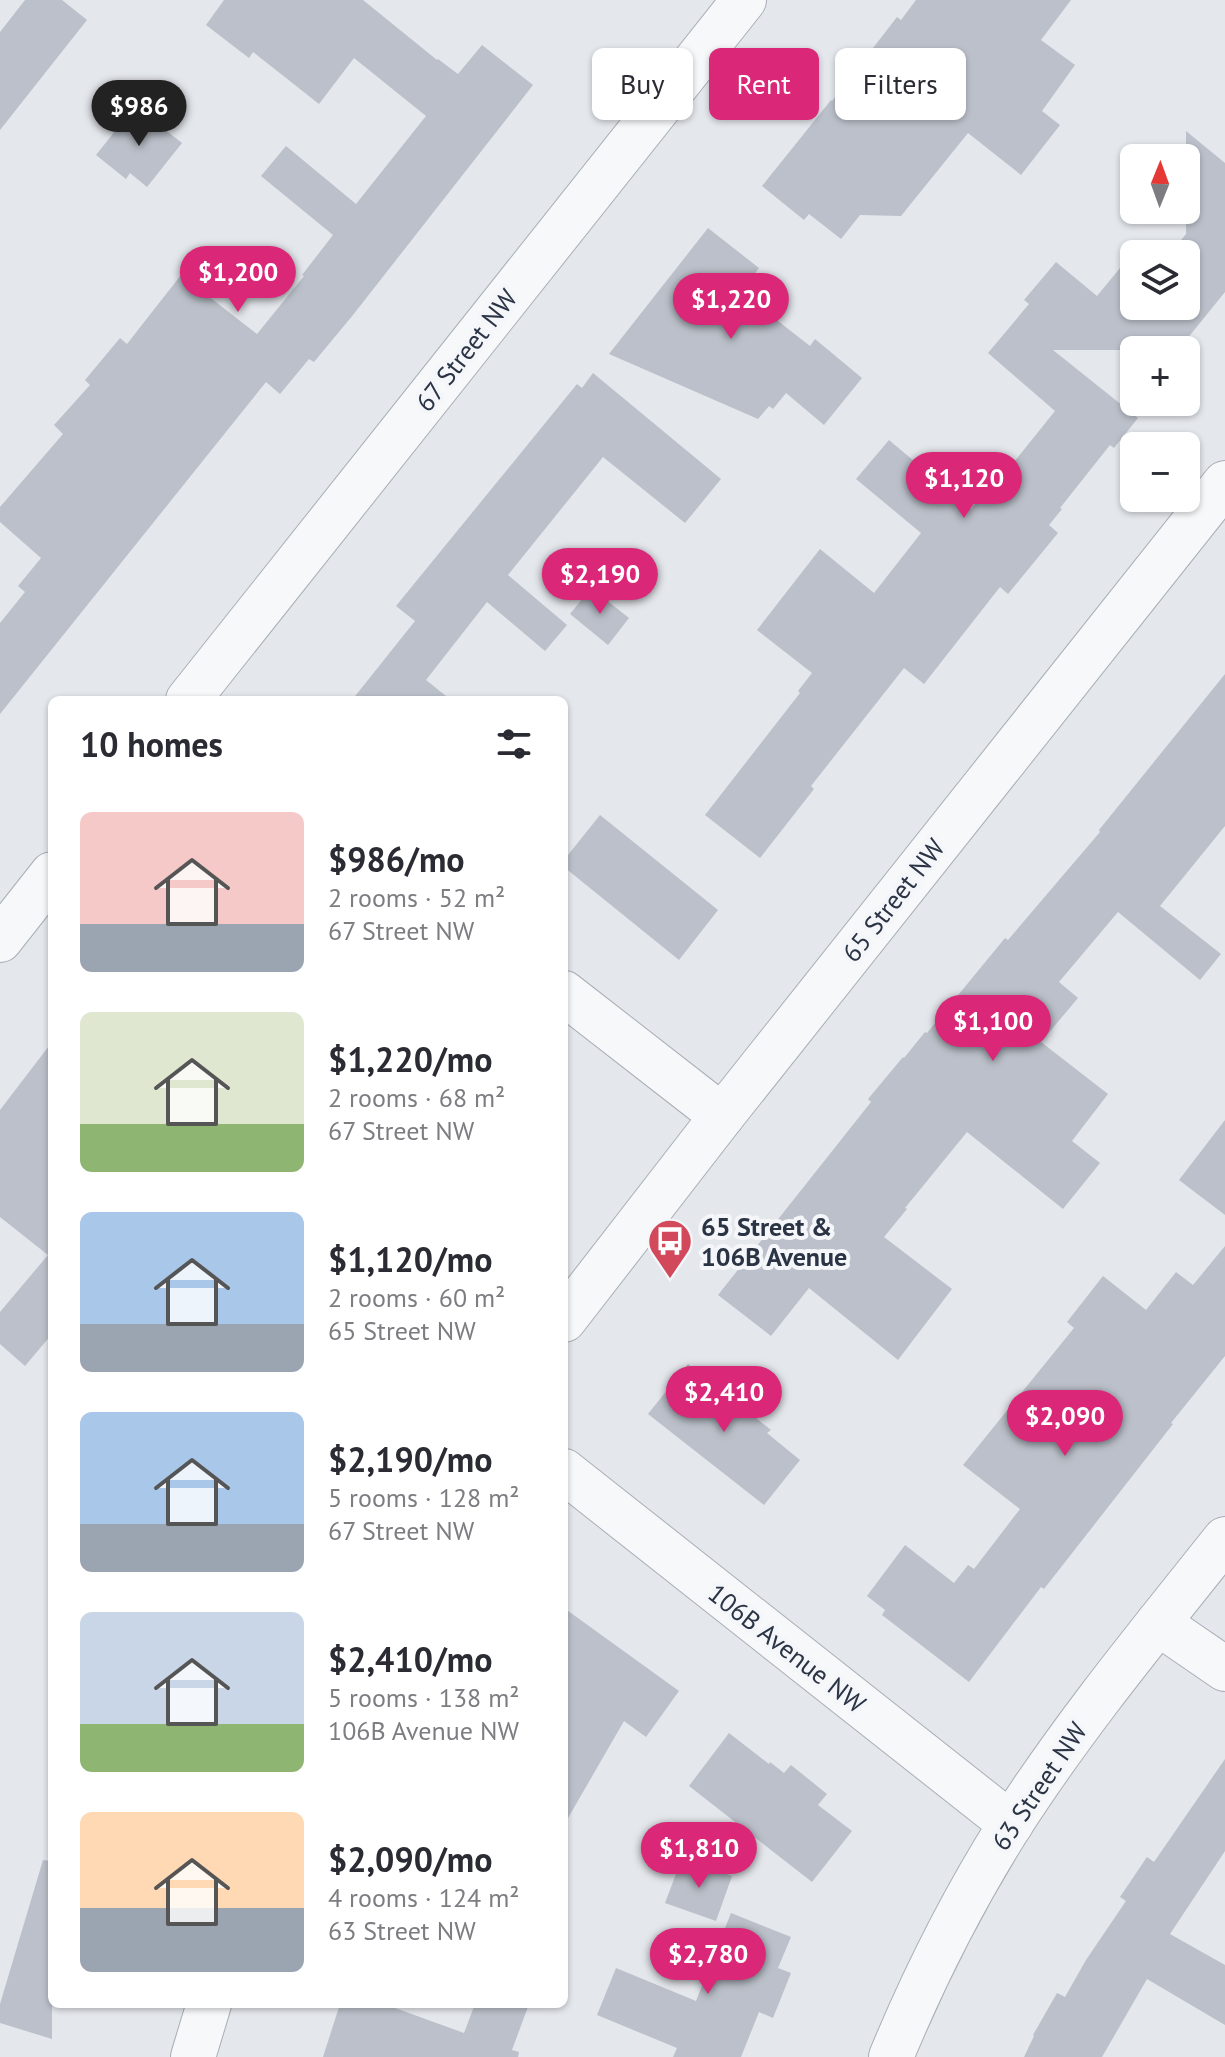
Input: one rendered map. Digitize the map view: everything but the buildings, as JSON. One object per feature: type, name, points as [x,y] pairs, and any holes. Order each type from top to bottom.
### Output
[{"type":"street","name":"67 Street NW","points":[[194,696],[744,0]]},
{"type":"street","name":"65 Street NW","points":[[568,1315],[1225,483]]},
{"type":"street","points":[[0,940],[48,879]]},
{"type":"street","points":[[568,996],[722,1116]]},
{"type":"street","name":"106B Avenue NW","points":[[568,1474],[1011,1824]]},
{"type":"street","name":"63 Street NW","points":[[891,2057],[959,1914],[1011,1824],[1080,1725],[1225,1539]]},
{"type":"street","points":[[1158,1623],[1225,1669]]},
{"type":"street","points":[[193,2057],[208,2008]]},
{"type":"place","name":"65 Street & 106B Avenue","points":[[670,1280]]}]
